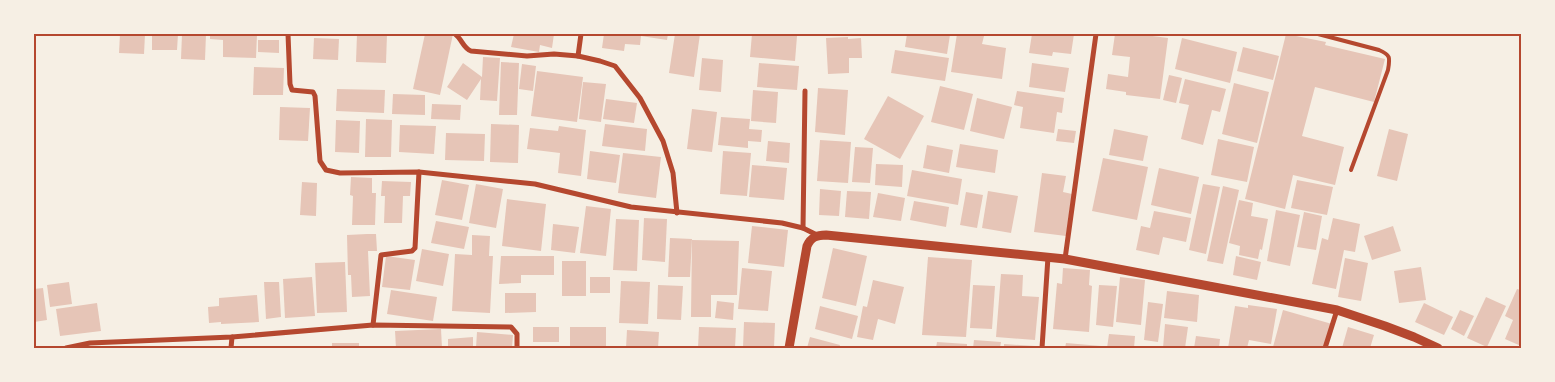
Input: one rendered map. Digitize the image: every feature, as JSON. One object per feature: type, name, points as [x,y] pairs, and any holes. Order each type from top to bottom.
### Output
[{"type":"street","points":[[288,34],[290,84],[292,90],[312,92],[316,96],[320,161],[326,170],[340,173],[419,172],[535,184],[631,207],[782,223],[803,228],[818,235],[1065,259],[1337,310],[1392,328],[1438,348]]},
{"type":"street","points":[[455,34],[462,40],[465,47],[471,51],[528,56],[554,54],[578,56],[615,66],[640,98],[663,141],[673,173],[677,213]]},
{"type":"street","points":[[578,56],[581,34]]},
{"type":"street","points":[[1065,259],[1096,34]]},
{"type":"street","points":[[803,228],[805,91]]},
{"type":"street","points":[[373,325],[380,255],[412,251],[415,248],[419,172]]},
{"type":"street","points":[[789,348],[807,246],[809,240],[818,235]]},
{"type":"street","points":[[1042,348],[1048,257]]},
{"type":"street","points":[[1325,348],[1337,310]]},
{"type":"street","points":[[66,348],[90,343],[232,337],[373,325],[511,327],[516,334],[517,348]]},
{"type":"street","points":[[231,348],[232,337]]},
{"type":"lane","points":[[1318,34],[1379,50],[1386,53],[1389,57],[1388,70],[1352,170]]},
{"type":"building","points":[[120,34],[145,34],[144,54],[119,53]]},
{"type":"building","points":[[152,34],[178,34],[177,50],[152,50]]},
{"type":"building","points":[[182,34],[206,34],[205,60],[181,59]]},
{"type":"building","points":[[210,34],[257,34],[256,58],[223,57],[223,40],[210,39]]},
{"type":"building","points":[[357,34],[387,34],[386,63],[356,62]]},
{"type":"building","points":[[425,34],[453,34],[440,95],[413,89]]},
{"type":"building","points":[[514,34],[554,34],[552,48],[540,45],[539,52],[511,47]]},
{"type":"building","points":[[604,34],[668,34],[667,40],[641,36],[640,45],[625,44],[624,51],[602,48]]},
{"type":"building","points":[[675,34],[700,34],[694,77],[669,73]]},
{"type":"building","points":[[752,34],[797,36],[795,61],[750,57]]},
{"type":"building","points":[[907,34],[950,35],[947,54],[905,47]]},
{"type":"building","points":[[957,34],[984,36],[982,44],[1006,48],[1002,79],[951,72]]},
{"type":"building","points":[[1032,34],[1074,34],[1071,54],[1053,52],[1052,56],[1029,53]]},
{"type":"building","points":[[1115,34],[1137,34],[1168,38],[1160,99],[1126,95],[1126,92],[1106,89],[1108,74],[1128,77],[1130,57],[1112,55]]},
{"type":"building","points":[[1286,34],[1326,42],[1325,45],[1385,59],[1374,102],[1315,87],[1302,136],[1344,147],[1335,185],[1293,175],[1285,209],[1245,199]]},
{"type":"building","points":[[848,37],[848,39],[861,38],[862,58],[849,58],[849,73],[828,74],[826,38]]},
{"type":"building","points":[[314,38],[339,39],[338,60],[313,59]]},
{"type":"building","points":[[1182,38],[1237,52],[1230,83],[1175,69]]},
{"type":"building","points":[[258,40],[279,40],[279,53],[258,52]]},
{"type":"building","points":[[1243,47],[1279,56],[1273,80],[1237,71]]},
{"type":"building","points":[[895,50],[949,58],[945,81],[891,73]]},
{"type":"building","points":[[483,57],[500,58],[497,101],[480,100],[481,79],[467,100],[447,87],[463,63],[482,77]]},
{"type":"building","points":[[702,58],[723,60],[721,92],[699,90]]},
{"type":"building","points":[[501,62],[519,63],[517,115],[499,115]]},
{"type":"building","points":[[759,63],[799,66],[797,90],[757,87]]},
{"type":"building","points":[[1032,63],[1069,68],[1065,92],[1029,87]]},
{"type":"building","points":[[522,64],[536,66],[533,91],[519,89]]},
{"type":"building","points":[[254,67],[284,68],[283,95],[253,95]]},
{"type":"building","points":[[537,71],[583,77],[577,122],[531,116]]},
{"type":"building","points":[[1169,75],[1182,78],[1176,103],[1163,100]]},
{"type":"building","points":[[1185,79],[1226,89],[1220,112],[1212,110],[1203,145],[1181,139],[1189,105],[1179,103]]},
{"type":"building","points":[[583,82],[606,84],[601,122],[579,119]]},
{"type":"building","points":[[1234,83],[1269,92],[1257,143],[1222,134]]},
{"type":"building","points":[[940,86],[973,94],[964,130],[931,122]]},
{"type":"building","points":[[818,88],[848,90],[845,135],[815,132]]},
{"type":"building","points":[[337,89],[385,90],[384,113],[336,111]]},
{"type":"building","points":[[753,90],[778,92],[776,123],[751,121]]},
{"type":"building","points":[[1017,91],[1064,98],[1062,113],[1057,112],[1054,133],[1020,128],[1023,107],[1014,105]]},
{"type":"building","points":[[393,94],[425,95],[425,115],[392,114]]},
{"type":"building","points":[[888,96],[924,116],[900,159],[864,139]]},
{"type":"building","points":[[977,98],[1012,107],[1004,139],[970,131]]},
{"type":"building","points":[[606,99],[637,103],[634,123],[603,119]]},
{"type":"building","points":[[432,104],[461,105],[460,120],[431,119]]},
{"type":"building","points":[[280,107],[310,108],[308,141],[279,140]]},
{"type":"building","points":[[692,109],[717,112],[712,152],[687,149]]},
{"type":"building","points":[[721,117],[750,119],[749,129],[762,130],[761,142],[748,141],[748,148],[718,145]]},
{"type":"building","points":[[366,119],[392,120],[391,157],[365,157]]},
{"type":"building","points":[[336,120],[360,121],[359,153],[335,152]]},
{"type":"building","points":[[491,124],[519,125],[518,163],[490,162]]},
{"type":"building","points":[[605,124],[647,129],[645,151],[602,146]]},
{"type":"building","points":[[400,125],[436,126],[434,154],[399,152]]},
{"type":"building","points":[[559,126],[586,130],[581,176],[558,173],[560,153],[527,149],[530,128],[558,131]]},
{"type":"building","points":[[1058,129],[1076,131],[1074,143],[1056,141]]},
{"type":"building","points":[[1114,129],[1148,136],[1143,161],[1109,155]]},
{"type":"building","points":[[1389,129],[1408,134],[1397,181],[1377,176]]},
{"type":"building","points":[[446,133],[485,134],[484,161],[445,160]]},
{"type":"building","points":[[1218,139],[1254,147],[1247,182],[1211,175]]},
{"type":"building","points":[[820,140],[851,142],[848,183],[817,181]]},
{"type":"building","points":[[768,141],[790,143],[789,163],[766,161]]},
{"type":"building","points":[[960,144],[998,150],[995,173],[956,167]]},
{"type":"building","points":[[927,145],[953,150],[949,173],[923,168]]},
{"type":"building","points":[[855,147],[873,148],[870,183],[852,182]]},
{"type":"building","points":[[590,151],[620,155],[616,183],[587,179]]},
{"type":"building","points":[[723,151],[751,153],[747,196],[720,194]]},
{"type":"building","points":[[623,153],[661,157],[656,198],[618,193]]},
{"type":"building","points":[[1103,158],[1148,167],[1137,220],[1092,211]]},
{"type":"building","points":[[876,164],[903,165],[902,187],[875,185]]},
{"type":"building","points":[[752,165],[787,168],[784,200],[749,197]]},
{"type":"building","points":[[1159,168],[1199,177],[1191,214],[1151,205]]},
{"type":"building","points":[[912,170],[962,179],[958,205],[907,196]]},
{"type":"building","points":[[1042,173],[1066,176],[1063,192],[1072,194],[1066,236],[1034,232]]},
{"type":"building","points":[[351,177],[372,178],[372,193],[376,193],[375,225],[352,225],[353,196],[350,195]]},
{"type":"building","points":[[442,180],[469,185],[462,220],[435,215]]},
{"type":"building","points":[[1297,180],[1333,187],[1327,215],[1291,208]]},
{"type":"building","points":[[382,181],[411,182],[410,196],[403,196],[402,223],[384,223],[385,196],[381,196]]},
{"type":"building","points":[[302,182],[317,183],[316,216],[300,215]]},
{"type":"building","points":[[476,184],[503,189],[496,228],[469,223]]},
{"type":"building","points":[[1203,184],[1220,187],[1206,254],[1189,250]]},
{"type":"building","points":[[1223,186],[1239,190],[1223,264],[1207,261]]},
{"type":"building","points":[[820,189],[841,191],[839,216],[819,215]]},
{"type":"building","points":[[847,191],[871,192],[869,219],[845,217]]},
{"type":"building","points":[[988,191],[1018,196],[1011,233],[982,228]]},
{"type":"building","points":[[966,192],[983,195],[977,228],[960,225]]},
{"type":"building","points":[[878,193],[905,198],[901,221],[873,217]]},
{"type":"building","points":[[507,199],[546,204],[541,251],[502,246]]},
{"type":"building","points":[[1239,200],[1253,203],[1251,216],[1268,219],[1262,250],[1260,249],[1258,259],[1239,255],[1240,246],[1229,243]]},
{"type":"building","points":[[914,201],[949,207],[946,227],[910,220]]},
{"type":"building","points":[[586,206],[611,209],[606,256],[580,253]]},
{"type":"building","points":[[1276,210],[1300,215],[1290,266],[1267,261]]},
{"type":"building","points":[[1154,211],[1191,218],[1186,242],[1163,237],[1159,255],[1136,250],[1141,226],[1150,228]]},
{"type":"building","points":[[1304,212],[1322,216],[1316,250],[1297,247]]},
{"type":"building","points":[[644,218],[667,219],[665,262],[642,260]]},
{"type":"building","points":[[1333,218],[1360,224],[1355,252],[1344,250],[1336,289],[1312,284],[1322,238],[1328,240]]},
{"type":"building","points":[[616,219],[639,220],[637,271],[613,270]]},
{"type":"building","points":[[436,221],[469,227],[464,249],[431,243]]},
{"type":"building","points":[[553,224],[579,227],[575,253],[551,250]]},
{"type":"building","points":[[752,226],[788,230],[784,267],[748,263]]},
{"type":"building","points":[[1393,226],[1401,251],[1372,260],[1364,236]]},
{"type":"building","points":[[376,234],[377,251],[368,251],[370,296],[352,297],[351,275],[348,275],[347,235]]},
{"type":"building","points":[[472,235],[490,236],[489,256],[493,256],[490,313],[452,311],[455,254],[472,255]]},
{"type":"building","points":[[670,238],[692,239],[690,277],[668,277]]},
{"type":"building","points":[[692,240],[739,241],[737,295],[711,295],[711,317],[691,317]]},
{"type":"building","points":[[833,248],[867,256],[856,306],[822,298]]},
{"type":"building","points":[[422,249],[449,254],[443,286],[416,281]]},
{"type":"building","points":[[386,256],[415,260],[410,290],[382,287]]},
{"type":"building","points":[[501,256],[554,256],[554,275],[521,275],[521,283],[499,284]]},
{"type":"building","points":[[1236,256],[1261,262],[1257,280],[1233,275]]},
{"type":"building","points":[[928,257],[972,260],[966,337],[922,335]]},
{"type":"building","points":[[1345,258],[1368,263],[1361,301],[1338,297]]},
{"type":"building","points":[[562,261],[586,261],[586,296],[562,296]]},
{"type":"building","points":[[345,262],[347,312],[317,313],[315,263]]},
{"type":"building","points":[[1421,267],[1426,300],[1399,303],[1394,271]]},
{"type":"building","points":[[742,268],[772,271],[768,311],[738,309]]},
{"type":"building","points":[[1063,268],[1090,270],[1089,285],[1092,286],[1089,332],[1053,329],[1057,283],[1062,284]]},
{"type":"building","points":[[1001,274],[1023,275],[1022,296],[1039,297],[1035,340],[996,337]]},
{"type":"building","points":[[312,277],[315,316],[285,318],[283,279]]},
{"type":"building","points":[[590,277],[610,277],[610,293],[590,293]]},
{"type":"building","points":[[1120,277],[1145,280],[1141,325],[1116,322]]},
{"type":"building","points":[[873,280],[904,287],[895,324],[878,319],[873,340],[857,337],[863,306],[867,307]]},
{"type":"building","points":[[621,281],[650,282],[648,324],[619,323]]},
{"type":"building","points":[[69,282],[72,304],[50,307],[47,285]]},
{"type":"building","points":[[264,282],[279,282],[281,317],[266,319]]},
{"type":"building","points":[[658,285],[683,286],[681,320],[657,319]]},
{"type":"building","points":[[973,285],[995,286],[992,329],[970,328]]},
{"type":"building","points":[[1099,285],[1117,286],[1113,327],[1096,325]]},
{"type":"building","points":[[43,288],[47,320],[34,322],[34,289]]},
{"type":"building","points":[[1517,289],[1521,290],[1521,346],[1505,339],[1513,320],[1505,316]]},
{"type":"building","points":[[391,290],[437,297],[433,321],[387,314]]},
{"type":"building","points":[[1167,291],[1199,295],[1197,322],[1164,318]]},
{"type":"building","points":[[505,293],[536,293],[536,312],[505,313]]},
{"type":"building","points":[[257,295],[259,322],[209,323],[208,307],[219,306],[219,298]]},
{"type":"building","points":[[1486,297],[1506,306],[1487,347],[1467,338]]},
{"type":"building","points":[[717,301],[734,303],[733,320],[715,318]]},
{"type":"building","points":[[1148,302],[1163,304],[1158,342],[1144,340]]},
{"type":"building","points":[[97,303],[101,331],[60,336],[56,309]]},
{"type":"building","points":[[1424,303],[1453,317],[1444,335],[1415,322]]},
{"type":"building","points":[[1248,305],[1277,309],[1271,344],[1249,340],[1247,348],[1228,348],[1235,306],[1248,308]]},
{"type":"building","points":[[820,306],[858,316],[852,339],[815,329]]},
{"type":"building","points":[[1283,310],[1332,324],[1325,348],[1273,347]]},
{"type":"building","points":[[1460,310],[1474,316],[1464,336],[1451,329]]},
{"type":"building","points":[[744,322],[775,323],[774,348],[743,348]]},
{"type":"building","points":[[1165,324],[1188,327],[1185,348],[1163,348]]},
{"type":"building","points":[[533,327],[559,327],[559,342],[533,342]]},
{"type":"building","points":[[570,327],[606,327],[606,348],[570,348]]},
{"type":"building","points":[[699,327],[736,328],[735,348],[698,348]]},
{"type":"building","points":[[1348,327],[1374,335],[1370,348],[1342,348]]},
{"type":"building","points":[[441,329],[442,348],[396,348],[395,331]]},
{"type":"building","points":[[627,330],[659,332],[658,348],[626,348]]},
{"type":"building","points":[[477,332],[513,335],[512,348],[476,348]]},
{"type":"building","points":[[1109,334],[1135,336],[1134,348],[1107,348]]},
{"type":"building","points":[[1196,336],[1220,339],[1219,348],[1194,348]]},
{"type":"building","points":[[473,337],[473,348],[448,348],[448,339]]},
{"type":"building","points":[[810,337],[840,345],[839,348],[807,348]]},
{"type":"building","points":[[974,340],[1001,342],[1000,348],[973,348]]},
{"type":"building","points":[[937,342],[967,344],[967,348],[936,348]]},
{"type":"building","points":[[332,343],[359,343],[359,348],[332,348]]},
{"type":"building","points":[[1066,343],[1101,346],[1101,348],[1065,348]]},
{"type":"building","points":[[1004,344],[1035,346],[1035,348],[1004,348]]}]
